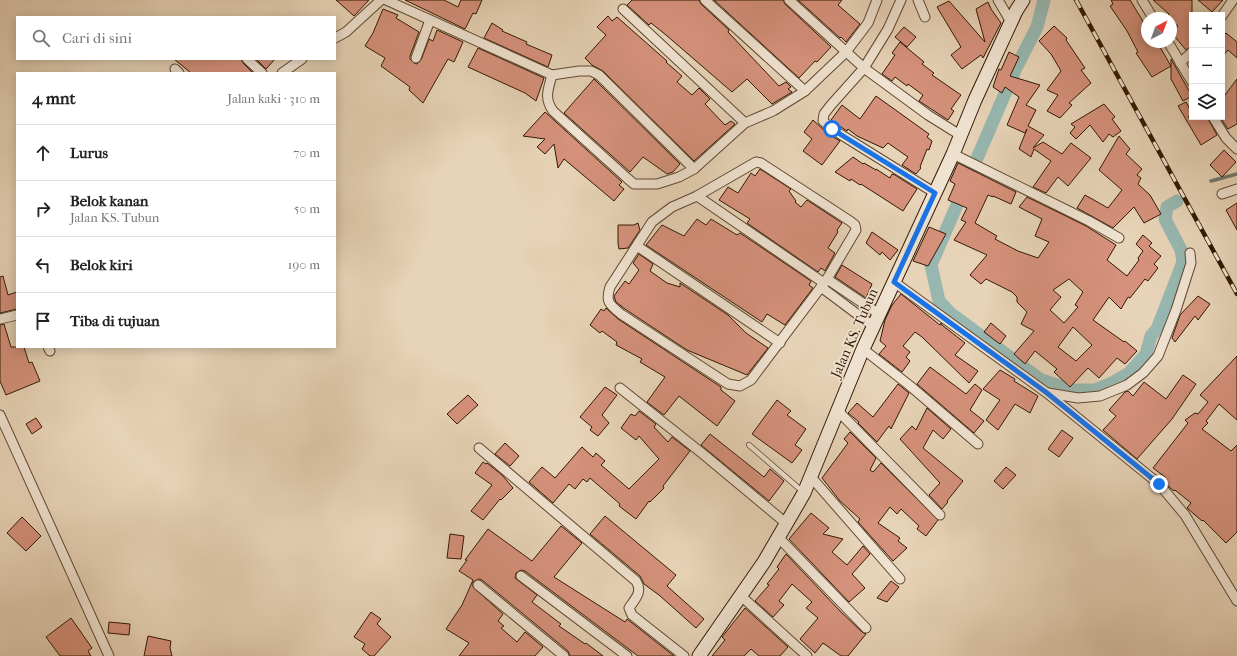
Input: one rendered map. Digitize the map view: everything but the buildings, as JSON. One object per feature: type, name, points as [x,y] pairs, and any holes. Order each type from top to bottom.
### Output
[{"type":"street","points":[[336,37],[346,32],[381,0]]},
{"type":"street","points":[[386,0],[552,75],[579,71],[591,71],[599,75],[694,168]]},
{"type":"street","points":[[705,0],[806,92]]},
{"type":"street","points":[[789,0],[862,66],[928,115],[960,135]]},
{"type":"street","points":[[552,75],[547,93],[548,103],[553,111],[634,184],[657,184],[679,177],[694,168],[745,123],[773,111],[806,92],[847,53],[868,23],[877,0]]},
{"type":"street","points":[[901,0],[888,29],[862,66],[824,114],[823,121],[832,129],[935,193]]},
{"type":"street","points":[[918,0],[925,17]]},
{"type":"street","points":[[998,0],[1017,11]]},
{"type":"street","points":[[1142,0],[1149,12]]},
{"type":"street","points":[[1225,12],[1233,0]]},
{"type":"street","points":[[623,9],[745,123]]},
{"type":"street","name":"Jalan KS. Tubun","points":[[699,656],[764,562],[804,493],[873,326],[953,154],[960,135],[1017,11]]},
{"type":"street","points":[[416,58],[430,20]]},
{"type":"street","points":[[1171,48],[1189,77]]},
{"type":"street","points":[[1180,63],[1189,55]]},
{"type":"street","points":[[248,60],[261,72]]},
{"type":"street","points":[[283,72],[301,60]]},
{"type":"street","points":[[1215,120],[1226,138],[1237,150]]},
{"type":"street","points":[[953,154],[972,162],[1089,221],[1119,238]]},
{"type":"street","points":[[756,162],[761,163],[850,220],[855,225],[855,234],[824,283],[780,343],[751,380],[745,385],[734,386],[728,384],[621,314],[611,306],[608,299],[610,287],[652,222],[672,208],[697,196],[756,162]]},
{"type":"street","points":[[1222,194],[1237,189]]},
{"type":"street","points":[[697,196],[824,283],[879,314]]},
{"type":"street","points":[[637,246],[780,343]]},
{"type":"street","points":[[1047,393],[1078,398],[1100,396],[1126,385],[1143,374],[1158,356],[1176,310],[1191,263],[1190,253]]},
{"type":"street","points":[[894,282],[1047,393],[1159,484],[1185,515],[1237,601]]},
{"type":"street","points":[[824,283],[873,326]]},
{"type":"street","points":[[0,319],[16,314]]},
{"type":"street","points":[[863,350],[909,385],[978,444]]},
{"type":"street","points":[[620,388],[703,454],[787,524]]},
{"type":"street","points":[[838,411],[940,515]]},
{"type":"street","points":[[0,415],[109,656]]},
{"type":"street","points":[[479,448],[636,581],[639,594],[629,608],[632,615],[684,656]]},
{"type":"street","points":[[811,477],[900,579]]},
{"type":"street","points":[[779,538],[866,628]]},
{"type":"street","points":[[522,576],[627,656]]},
{"type":"street","points":[[478,585],[564,656]]},
{"type":"street","points":[[741,596],[798,653],[807,656]]},
{"type":"lane","points":[[749,445],[804,493]]},
{"type":"waterway","points":[[1044,0],[1037,27],[1016,68],[931,265],[939,301],[950,313],[1041,380],[1073,390],[1095,390],[1112,383],[1129,373],[1146,354],[1151,336],[1157,329],[1183,262],[1181,250],[1165,219],[1167,207],[1177,201]]},
{"type":"waterway","points":[[1211,181],[1237,174]]},
{"type":"railway","points":[[1076,0],[1237,294]]},
{"type":"route","points":[[832,129],[935,193],[894,282],[1047,393],[1159,484]]}]
